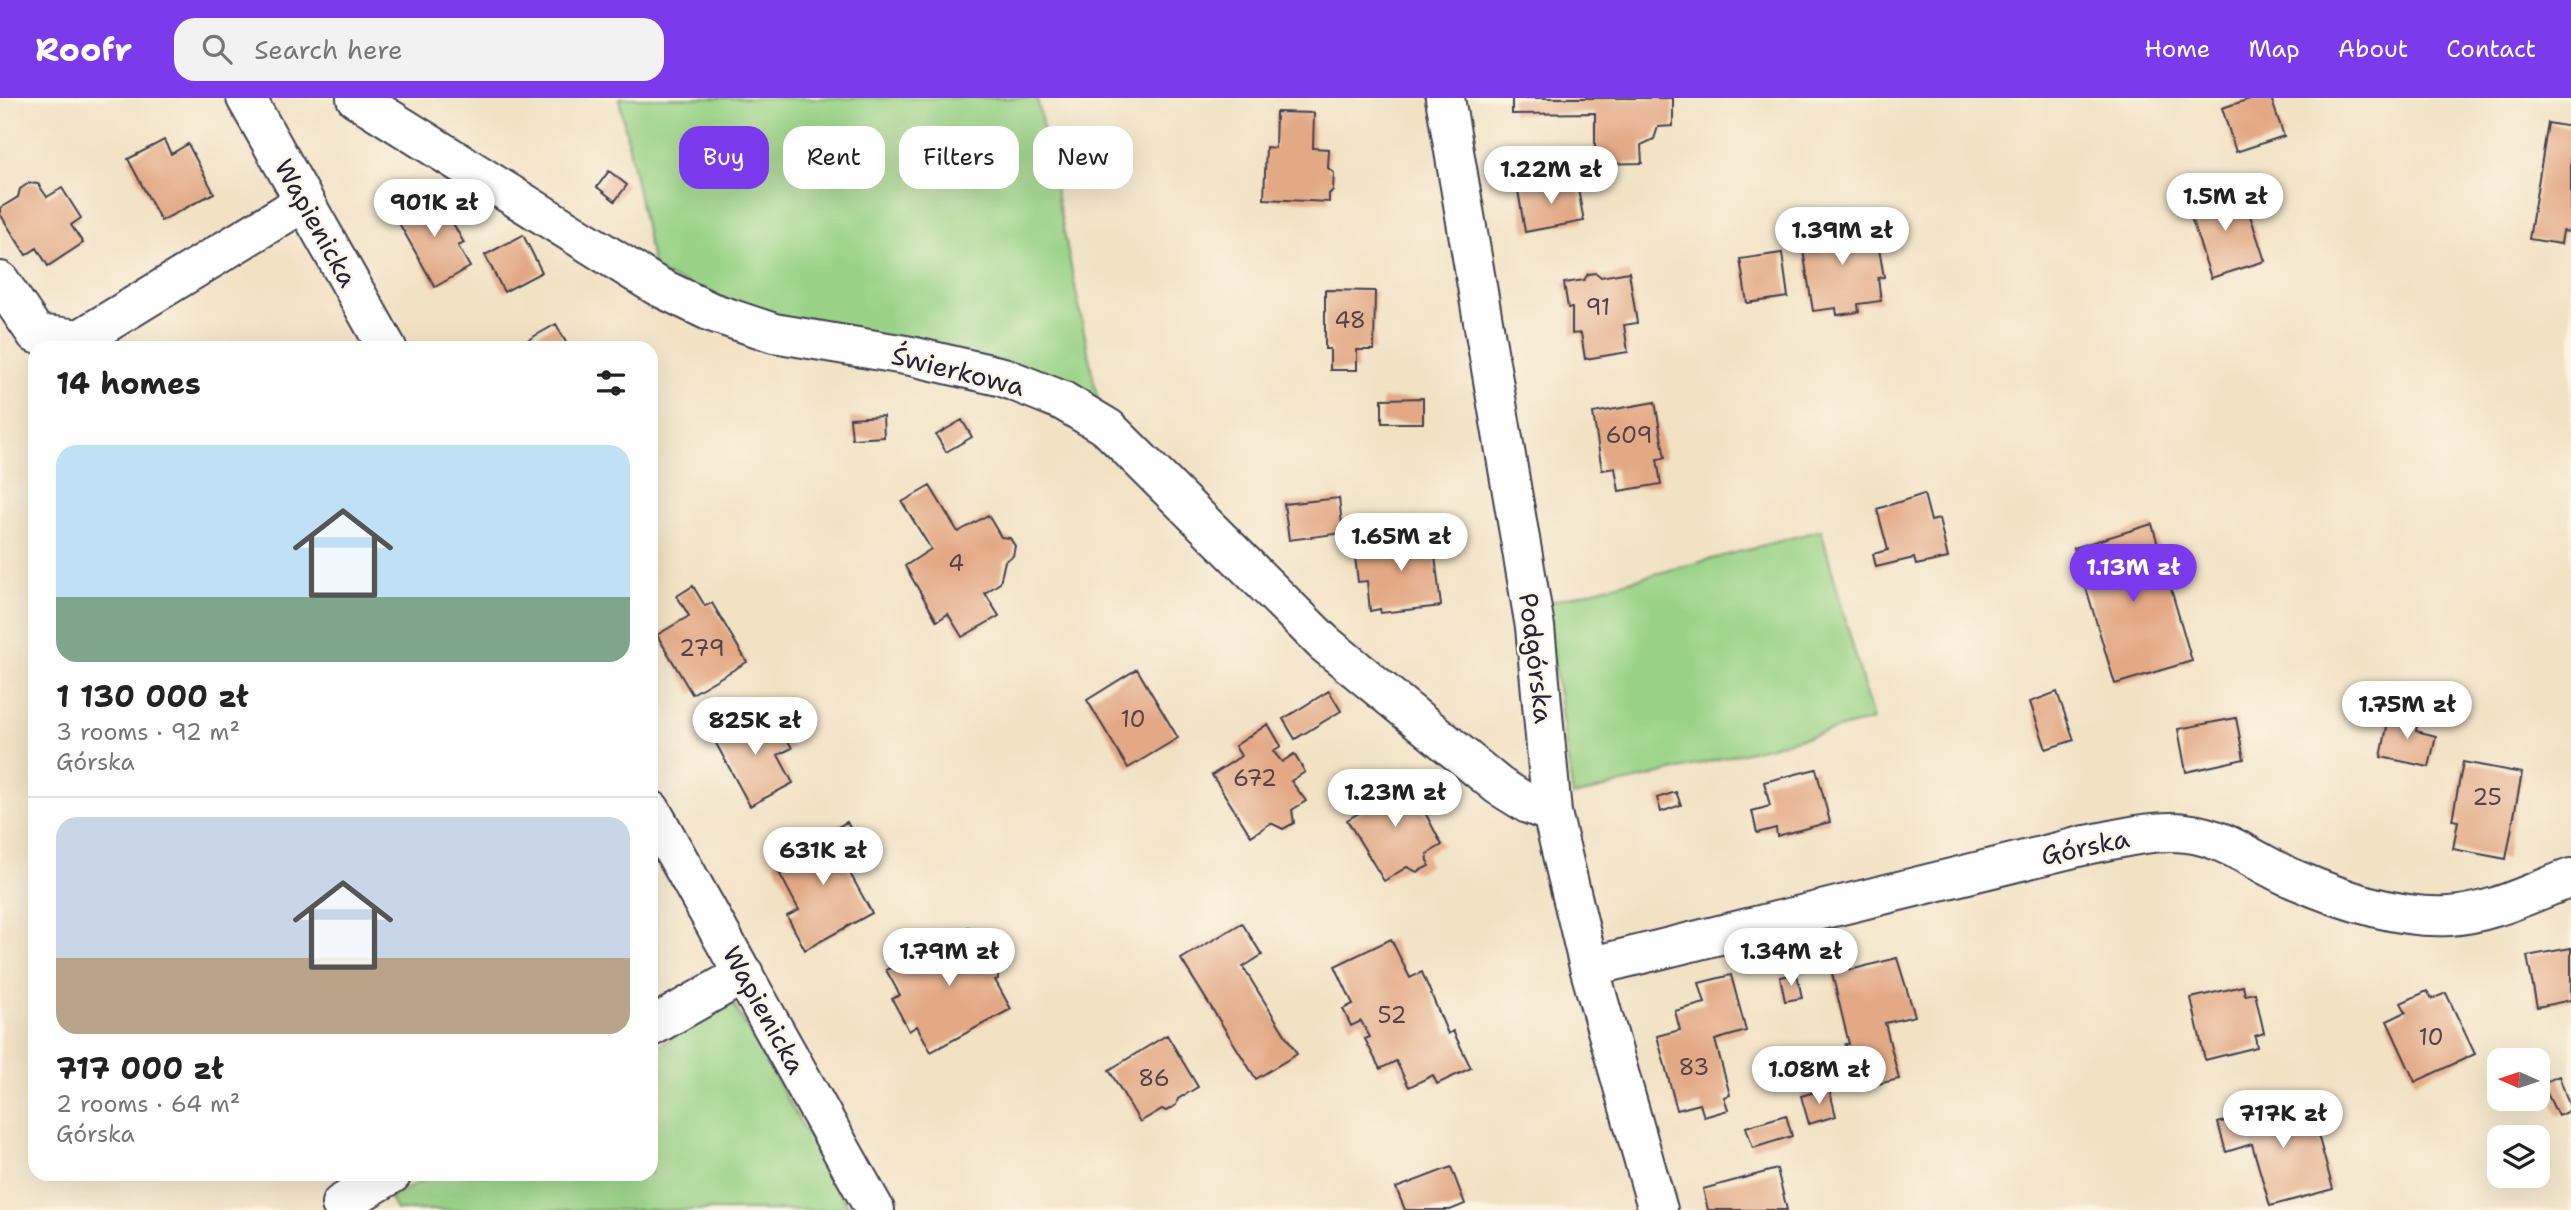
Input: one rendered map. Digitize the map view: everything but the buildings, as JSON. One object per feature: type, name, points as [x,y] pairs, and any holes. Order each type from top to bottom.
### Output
[{"type":"street","name":"Wapienicka","points":[[246,98],[383,341]]},
{"type":"street","name":"Świerkowa","points":[[356,98],[657,286],[711,312],[775,333],[911,356],[1003,377],[1074,408],[1108,428],[1324,643],[1499,786],[1528,804],[1552,813]]},
{"type":"street","name":"Podgórska","points":[[1445,98],[1535,627],[1552,813],[1589,967],[1658,1210]]},
{"type":"street","points":[[0,281],[36,334],[80,339],[303,202]]},
{"type":"street","name":"Wapienicka","points":[[658,822],[875,1210]]},
{"type":"street","name":"Górska","points":[[1589,967],[2086,845],[2153,832],[2187,833],[2213,838],[2295,880],[2409,915],[2449,916],[2484,910],[2571,878]]},
{"type":"street","points":[[658,1023],[744,974]]},
{"type":"street","points":[[341,1204],[380,1181]]},
{"type":"green space","points":[[619,98],[1037,98],[1043,126],[1033,126],[1033,189],[1055,189],[1099,406],[780,322],[654,271]]},
{"type":"green space","points":[[1821,530],[1873,720],[1573,796],[1546,603]]},
{"type":"green space","points":[[733,1003],[850,1210],[396,1210],[390,1199],[422,1181],[658,1181],[658,1046]]}]
